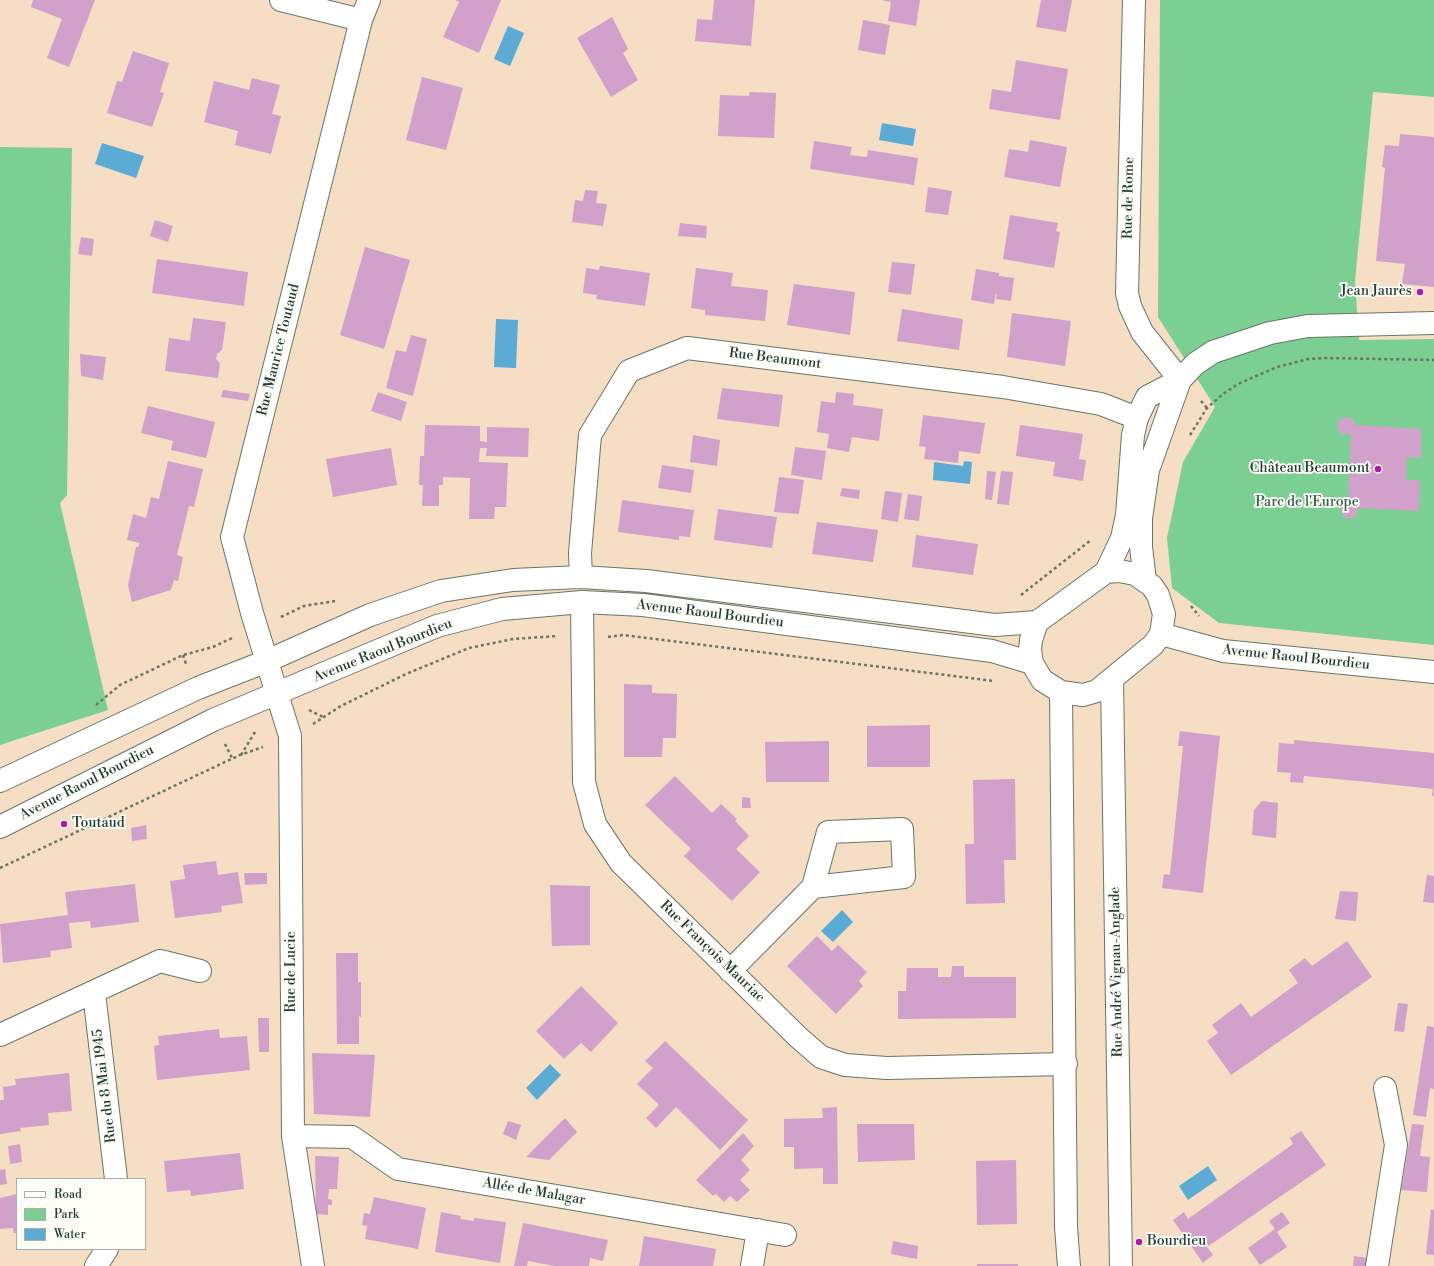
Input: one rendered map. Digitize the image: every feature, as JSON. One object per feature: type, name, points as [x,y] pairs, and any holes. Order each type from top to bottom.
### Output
[{"type":"street","points":[[281,0],[361,20]]},
{"type":"street","name":"Rue Maurice Toutaud","points":[[272,678],[252,613],[232,537],[361,20],[370,0]]},
{"type":"street","name":"Rue de Rome","points":[[1134,0],[1127,293],[1130,306],[1142,332],[1180,380]]},
{"type":"street","points":[[1106,572],[1119,571],[1135,574],[1152,586],[1160,601],[1164,614],[1161,634],[1153,645],[1097,691],[1083,695],[1061,692],[1042,680],[1032,663],[1031,640],[1037,622],[1106,572],[1124,530],[1130,487],[1133,435],[1137,418],[1147,397],[1180,380],[1195,364],[1213,352],[1270,333],[1308,326],[1434,323]]},
{"type":"street","name":"Rue Beaumont","points":[[581,577],[580,553],[590,435],[629,371],[687,348],[1003,387],[1100,404],[1137,418]]},
{"type":"street","points":[[1145,581],[1141,547],[1141,518],[1148,470],[1180,380]]},
{"type":"street","name":"Avenue Raoul Bourdieu","points":[[0,827],[213,720],[272,678],[370,615],[441,591],[512,580],[581,577],[646,581],[995,625],[1037,622]]},
{"type":"street","name":"Avenue Raoul Bourdieu","points":[[0,781],[198,688],[272,678],[437,626],[502,609],[582,602],[644,605],[992,651],[1032,663]]},
{"type":"street","name":"Rue François Mauriac","points":[[582,602],[584,782],[595,824],[621,863],[730,971],[821,1057],[845,1065],[887,1068],[1066,1064]]},
{"type":"street","name":"Avenue Raoul Bourdieu","points":[[1161,634],[1223,651],[1434,672]]},
{"type":"street","name":"Rue de Lucie","points":[[272,678],[290,736],[292,1136],[314,1266]]},
{"type":"street","name":"Rue André Vignau-Anglade","points":[[1112,679],[1121,1266]]},
{"type":"street","points":[[1061,692],[1066,1064],[1066,1227],[1069,1266]]},
{"type":"street","points":[[730,971],[813,887],[828,832],[902,829],[904,877],[813,887]]},
{"type":"street","points":[[0,1035],[94,993],[160,961],[200,971]]},
{"type":"street","name":"Rue du 8 Mai 1945","points":[[94,993],[116,1178]]},
{"type":"street","points":[[1377,1266],[1396,1145],[1385,1088]]},
{"type":"street","name":"Allée de Malagar","points":[[292,1136],[352,1137],[398,1169],[785,1234]]},
{"type":"street","points":[[752,1266],[758,1230]]},
{"type":"street","points":[[96,1266],[106,1250]]},
{"type":"path","points":[[1188,439],[1207,408],[1223,394],[1238,384],[1278,366],[1308,359],[1326,358],[1434,360]]},
{"type":"path","points":[[1017,598],[1097,535],[1105,532],[1124,530]]},
{"type":"path","points":[[1188,603],[1202,618]]},
{"type":"path","points":[[0,868],[233,760],[290,736],[325,718],[341,706],[406,674],[469,648],[544,636],[599,639],[623,635],[994,681],[992,651]]},
{"type":"path","points":[[183,655],[188,670]]},
{"type":"path","points":[[225,744],[233,760]]},
{"type":"green space","name":"Parc de l'Europe","points":[[1160,0],[1434,0],[1434,97],[1373,92],[1355,281],[1359,340],[1434,339],[1434,645],[1219,623],[1172,588],[1167,538],[1183,462],[1215,407],[1158,317]]},
{"type":"green space","points":[[0,147],[72,148],[67,495],[60,503],[108,710],[0,745]]},
{"type":"water","points":[[508,26],[524,33],[510,66],[494,59]]},
{"type":"water","points":[[882,123],[916,129],[913,146],[879,140]]},
{"type":"water","points":[[102,143],[144,156],[136,178],[95,164]]},
{"type":"water","points":[[496,319],[518,320],[516,368],[494,367]]},
{"type":"water","points":[[964,461],[972,462],[970,484],[933,480],[934,462],[963,466]]},
{"type":"water","points":[[842,910],[853,922],[833,942],[821,931]]},
{"type":"water","points":[[550,1064],[561,1075],[537,1100],[526,1088]]},
{"type":"water","points":[[1208,1166],[1217,1180],[1188,1200],[1179,1186]]},
{"type":"building","points":[[33,0],[95,0],[69,67],[47,58],[62,19],[31,7]]},
{"type":"building","points":[[455,0],[501,0],[479,53],[443,37],[459,2]]},
{"type":"building","points":[[714,0],[755,0],[751,46],[695,41],[697,19],[712,20]]},
{"type":"building","points":[[881,0],[920,0],[916,26],[888,21],[891,2]]},
{"type":"building","points":[[1041,0],[1072,0],[1066,32],[1036,27]]},
{"type":"building","points":[[612,17],[628,49],[623,53],[638,80],[611,97],[577,38]]},
{"type":"building","points":[[863,20],[890,25],[885,55],[858,50]]},
{"type":"building","points":[[133,51],[169,63],[160,92],[164,93],[152,127],[107,113],[117,81],[122,82]]},
{"type":"building","points":[[1016,60],[1068,69],[1060,120],[989,109],[992,89],[1011,92]]},
{"type":"building","points":[[422,77],[463,88],[446,150],[406,140]]},
{"type":"building","points":[[252,78],[280,85],[272,114],[281,116],[271,154],[235,145],[238,131],[204,122],[214,81],[249,90]]},
{"type":"building","points":[[750,92],[776,93],[774,138],[718,136],[720,95],[749,96]]},
{"type":"building","points":[[1400,134],[1434,137],[1434,287],[1402,284],[1405,264],[1376,261],[1385,168],[1382,167],[1385,145],[1399,146]]},
{"type":"building","points":[[1030,140],[1067,147],[1060,187],[1004,177],[1009,149],[1028,152]]},
{"type":"building","points":[[814,141],[852,147],[850,155],[867,157],[868,150],[918,158],[914,185],[810,169]]},
{"type":"building","points":[[928,187],[952,191],[948,215],[925,212]]},
{"type":"building","points":[[585,190],[598,191],[596,203],[607,204],[603,226],[572,222],[575,200],[583,201]]},
{"type":"building","points":[[1010,215],[1058,223],[1056,231],[1060,232],[1054,268],[1003,259]]},
{"type":"building","points":[[155,220],[173,226],[168,242],[150,236]]},
{"type":"building","points":[[680,223],[707,226],[706,238],[678,236]]},
{"type":"building","points":[[81,237],[94,239],[92,256],[78,254]]},
{"type":"building","points":[[365,247],[410,260],[384,349],[340,335]]},
{"type":"building","points":[[157,259],[248,272],[244,306],[152,293]]},
{"type":"building","points":[[892,262],[915,264],[911,295],[888,292]]},
{"type":"building","points":[[600,266],[650,273],[645,306],[596,299],[597,295],[583,293],[586,268],[599,270]]},
{"type":"building","points":[[696,268],[733,273],[731,286],[768,290],[765,321],[705,315],[705,310],[691,308]]},
{"type":"building","points":[[976,269],[999,273],[999,276],[1014,278],[1011,301],[996,299],[997,294],[994,304],[971,300]]},
{"type":"building","points":[[794,284],[855,292],[850,335],[787,325]]},
{"type":"building","points":[[902,309],[963,319],[959,350],[897,341]]},
{"type":"building","points":[[1012,313],[1071,321],[1065,366],[1007,357]]},
{"type":"building","points":[[193,318],[226,322],[222,350],[217,354],[216,359],[220,363],[218,378],[165,371],[169,338],[190,341]]},
{"type":"building","points":[[411,335],[427,339],[413,396],[386,388],[396,350],[406,352]]},
{"type":"building","points":[[80,354],[106,357],[103,380],[81,376]]},
{"type":"building","points":[[722,388],[783,395],[779,427],[717,419]]},
{"type":"building","points":[[223,390],[250,394],[248,401],[221,397]]},
{"type":"building","points":[[378,392],[407,402],[401,421],[371,411]]},
{"type":"building","points":[[836,392],[854,394],[853,405],[883,409],[879,441],[852,437],[849,452],[827,448],[829,434],[817,432],[821,401],[835,403]]},
{"type":"building","points":[[148,406],[215,422],[206,458],[171,450],[173,441],[141,433]]},
{"type":"building","points":[[923,415],[985,423],[980,454],[959,451],[958,463],[924,459],[926,447],[919,446]]},
{"type":"building","name":"Château Beaumont","points":[[1346,417],[1352,418],[1356,425],[1421,429],[1421,458],[1407,457],[1406,480],[1420,480],[1419,511],[1357,508],[1357,514],[1354,518],[1348,519],[1343,516],[1340,508],[1348,501],[1351,434],[1342,434],[1338,430],[1337,425],[1339,420]]},
{"type":"building","points":[[425,425],[480,426],[480,441],[487,442],[487,427],[529,428],[528,457],[486,456],[487,448],[480,448],[479,462],[508,463],[506,507],[495,507],[494,519],[469,519],[470,478],[443,477],[443,485],[439,485],[439,506],[422,506],[423,485],[419,485],[420,456],[424,456]]},
{"type":"building","points":[[1020,425],[1083,434],[1079,459],[1086,460],[1083,481],[1053,476],[1055,462],[1016,456]]},
{"type":"building","points":[[693,435],[720,440],[717,466],[690,462]]},
{"type":"building","points":[[795,447],[826,451],[822,480],[791,475]]},
{"type":"building","points":[[391,448],[397,485],[333,497],[326,459]]},
{"type":"building","points":[[168,461],[203,469],[194,507],[189,506],[177,555],[183,557],[178,581],[174,580],[171,590],[132,602],[128,585],[136,547],[138,547],[140,543],[127,540],[133,514],[146,518],[151,497],[159,499]]},
{"type":"building","points":[[662,465],[694,470],[691,493],[658,488]]},
{"type":"building","points":[[987,471],[996,472],[992,500],[985,499]]},
{"type":"building","points":[[1001,471],[1013,472],[1009,505],[997,504]]},
{"type":"building","points":[[779,477],[804,480],[799,514],[774,512]]},
{"type":"building","points":[[842,488],[860,490],[859,499],[840,496]]},
{"type":"building","points":[[885,491],[902,493],[898,522],[881,519]]},
{"type":"building","points":[[908,494],[922,496],[919,521],[904,519]]},
{"type":"building","points":[[622,500],[694,510],[690,537],[679,536],[679,540],[618,532]]},
{"type":"building","points":[[718,509],[777,517],[772,548],[714,540]]},
{"type":"building","points":[[817,522],[878,530],[873,562],[812,554]]},
{"type":"building","points":[[916,535],[978,544],[973,575],[912,567]]},
{"type":"building","points":[[624,684],[652,685],[652,693],[677,694],[676,738],[663,738],[662,757],[624,757]]},
{"type":"building","points":[[930,725],[930,767],[867,767],[867,726]]},
{"type":"building","points":[[1180,731],[1220,736],[1203,893],[1162,888],[1164,874],[1170,875],[1183,746],[1178,746]]},
{"type":"building","points":[[1294,740],[1434,753],[1434,796],[1432,796],[1433,789],[1368,782],[1304,776],[1303,783],[1290,782],[1291,773],[1277,772],[1279,743],[1294,744]]},
{"type":"building","points":[[829,741],[829,782],[766,782],[765,742]]},
{"type":"building","points":[[675,776],[712,813],[721,804],[737,819],[735,821],[749,836],[736,849],[760,872],[732,901],[684,856],[691,849],[645,805]]},
{"type":"building","points":[[1015,779],[1016,860],[1004,860],[1005,903],[966,904],[965,844],[974,844],[973,780]]},
{"type":"building","points":[[742,797],[750,798],[751,808],[742,808]]},
{"type":"building","points":[[1262,801],[1278,803],[1276,838],[1252,835],[1254,810]]},
{"type":"building","points":[[146,825],[147,839],[132,841],[131,828]]},
{"type":"building","points":[[216,861],[218,875],[238,872],[243,903],[221,906],[222,912],[175,918],[170,881],[185,879],[183,865]]},
{"type":"building","points":[[244,873],[267,873],[267,884],[245,885]]},
{"type":"building","points":[[1427,875],[1434,876],[1434,903],[1423,902]]},
{"type":"building","points":[[135,884],[139,922],[91,928],[90,921],[69,923],[72,948],[50,951],[51,957],[3,963],[0,924],[68,915],[65,892]]},
{"type":"building","points":[[550,885],[590,886],[590,945],[552,946]]},
{"type":"building","points":[[1340,891],[1358,892],[1356,921],[1335,919]]},
{"type":"building","points":[[817,936],[832,951],[838,945],[867,972],[859,981],[863,986],[836,1014],[787,966]]},
{"type":"building","points":[[1347,941],[1372,977],[1231,1075],[1207,1041],[1218,1033],[1212,1025],[1241,1003],[1251,1017],[1298,983],[1289,970],[1305,958],[1312,966]]},
{"type":"building","points":[[336,953],[358,953],[358,982],[361,982],[359,1044],[337,1044]]},
{"type":"building","points":[[952,966],[964,966],[964,977],[1016,977],[1016,1018],[898,1019],[898,991],[906,991],[907,968],[938,968],[938,977],[951,977]]},
{"type":"building","points":[[581,986],[618,1023],[591,1052],[581,1043],[564,1059],[536,1031]]},
{"type":"building","points":[[1398,1003],[1408,1004],[1404,1032],[1394,1031]]},
{"type":"building","points":[[258,1018],[269,1018],[269,1052],[259,1052]]},
{"type":"building","points":[[1427,1026],[1434,1027],[1434,1089],[1430,1088],[1426,1117],[1413,1115]]},
{"type":"building","points":[[219,1029],[220,1038],[247,1036],[250,1070],[157,1080],[154,1046],[159,1045],[158,1036]]},
{"type":"building","points":[[665,1041],[748,1120],[720,1150],[676,1107],[656,1128],[646,1118],[659,1105],[637,1084],[653,1068],[645,1061]]},
{"type":"building","points":[[312,1053],[375,1055],[370,1117],[314,1114]]},
{"type":"building","points":[[69,1073],[72,1111],[48,1113],[49,1125],[20,1128],[21,1131],[0,1134],[0,1100],[4,1100],[3,1087],[16,1085],[15,1079]]},
{"type":"building","points":[[837,1107],[838,1184],[823,1184],[823,1168],[794,1169],[794,1147],[784,1147],[784,1119],[823,1118],[822,1108]]},
{"type":"building","points":[[565,1118],[577,1132],[549,1160],[526,1157]]},
{"type":"building","points":[[508,1121],[521,1125],[516,1140],[503,1134]]},
{"type":"building","points":[[857,1124],[914,1124],[915,1160],[858,1162]]},
{"type":"building","points":[[1412,1124],[1424,1125],[1420,1156],[1430,1157],[1427,1192],[1401,1190]]},
{"type":"building","points":[[1301,1131],[1326,1165],[1207,1247],[1213,1255],[1203,1263],[1173,1220],[1184,1212],[1188,1219],[1293,1144],[1290,1138]]},
{"type":"building","points":[[743,1133],[754,1146],[741,1160],[750,1170],[740,1180],[750,1190],[737,1202],[730,1196],[724,1202],[716,1194],[713,1196],[696,1180]]},
{"type":"building","points":[[20,1144],[22,1162],[10,1164],[8,1146]]},
{"type":"building","points":[[240,1153],[244,1189],[191,1196],[190,1190],[167,1192],[164,1161]]},
{"type":"building","points":[[315,1156],[339,1157],[337,1189],[329,1189],[328,1199],[332,1200],[332,1205],[328,1205],[328,1215],[316,1214]]},
{"type":"building","points":[[1016,1160],[1017,1224],[977,1225],[976,1161]]},
{"type":"building","points":[[5,1169],[7,1184],[0,1185],[0,1170]]},
{"type":"building","points":[[16,1194],[16,1233],[14,1233],[13,1228],[0,1229],[0,1198]]},
{"type":"building","points":[[374,1197],[426,1208],[418,1249],[365,1239],[367,1226],[362,1225],[364,1213],[370,1214]]},
{"type":"building","points":[[1431,1209],[1434,1210],[1434,1255],[1426,1254]]},
{"type":"building","points":[[441,1212],[461,1216],[460,1219],[474,1221],[474,1218],[506,1222],[500,1263],[435,1252]]},
{"type":"building","points":[[1282,1212],[1290,1223],[1277,1232],[1287,1247],[1260,1265],[1248,1248],[1275,1229],[1269,1221]]},
{"type":"building","points":[[523,1223],[608,1240],[603,1261],[590,1258],[589,1266],[555,1266],[528,1261],[527,1266],[514,1266]]},
{"type":"building","points":[[644,1236],[716,1249],[713,1266],[639,1266]]},
{"type":"building","points":[[893,1241],[918,1246],[917,1259],[891,1254]]},
{"type":"building","points":[[1354,1256],[1368,1258],[1366,1266],[1353,1266]]},
{"type":"building","points":[[977,1264],[1018,1264],[1018,1266],[977,1266]]},
{"type":"place","name":"Jean Jaurès","points":[[1420,292]]},
{"type":"place","name":"Château Beaumont","points":[[1378,469]]},
{"type":"place","name":"Toutaud","points":[[64,824]]},
{"type":"place","name":"Bourdieu","points":[[1139,1242]]}]
